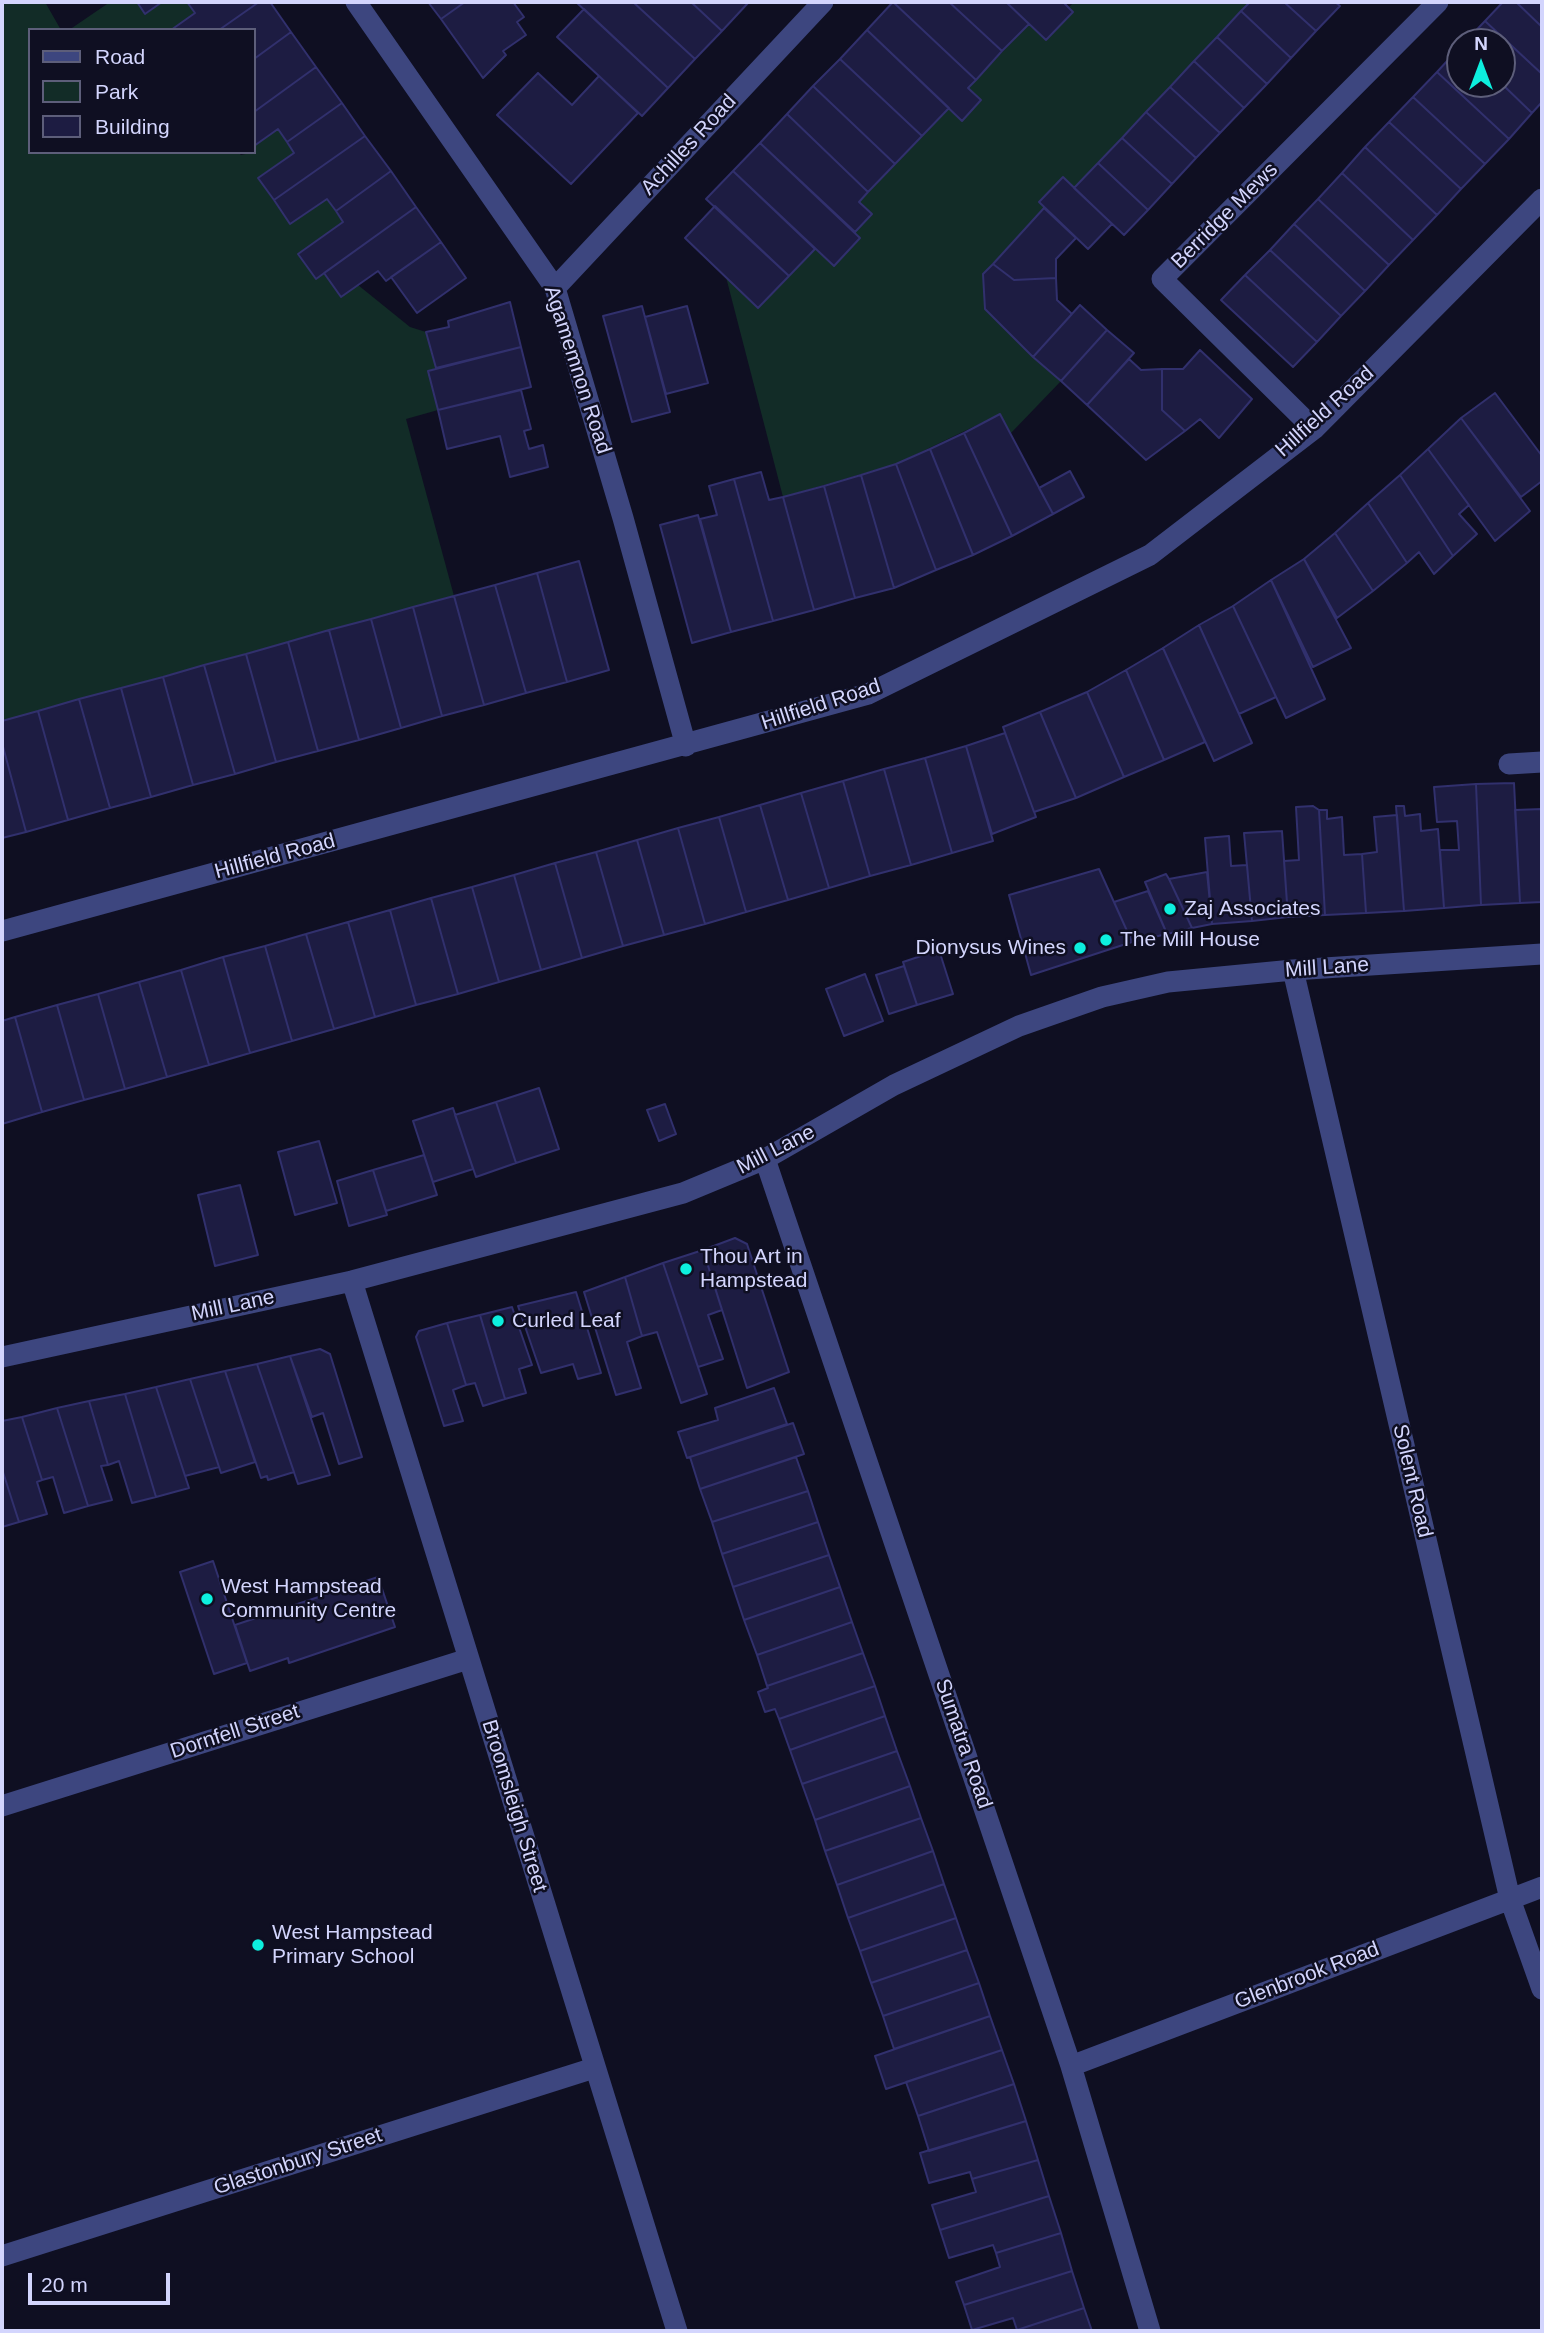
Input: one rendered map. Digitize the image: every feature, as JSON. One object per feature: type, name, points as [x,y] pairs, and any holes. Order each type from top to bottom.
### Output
[{"type":"street","name":"Agamemnon Road","points":[[356,2],[555,288],[623,518],[686,746]]},
{"type":"street","name":"Achilles Road","points":[[555,288],[823,2]]},
{"type":"street","name":"Berridge Mews","points":[[1314,429],[1162,279],[1438,2]]},
{"type":"street","name":"Hillfield Road","points":[[2,931],[686,746],[867,694],[1150,555],[1314,429],[1542,199]]},
{"type":"street","points":[[1509,764],[1542,762]]},
{"type":"street","name":"Mill Lane","points":[[2,1357],[352,1280],[683,1193],[765,1160],[894,1085],[1019,1026],[1102,998],[1168,982],[1293,970],[1542,954]]},
{"type":"street","name":"Solent Road","points":[[1293,970],[1510,1899],[1542,1989]]},
{"type":"street","name":"Sumatra Road","points":[[765,1160],[1072,2066],[1150,2331]]},
{"type":"street","name":"Broomsleigh Street","points":[[352,1280],[677,2331]]},
{"type":"street","name":"Dornfell Street","points":[[2,1806],[468,1659]]},
{"type":"street","name":"Glenbrook Road","points":[[1072,2066],[1542,1887]]},
{"type":"street","name":"Glastonbury Street","points":[[2,2256],[594,2068]]},
{"type":"green space","points":[[2,2],[45,2],[60,28],[28,28],[28,154],[256,154],[256,145],[278,129],[294,153],[258,178],[290,224],[327,199],[343,222],[324,273],[341,297],[358,285],[410,327],[426,332],[436,368],[428,371],[438,410],[406,419],[454,596],[2,721]]},
{"type":"green space","points":[[110,2],[137,2],[146,14],[162,2],[187,2],[195,13],[174,28],[72,28]]},
{"type":"green space","points":[[1074,2],[1250,2],[1074,188],[1039,202],[1044,208],[983,274],[1033,357],[1061,381],[1011,433],[1000,414],[896,464],[783,497],[726,277],[758,308],[815,249],[834,266],[860,238],[855,232],[872,214],[859,202],[949,108],[962,120],[968,88],[1029,24],[1046,40],[1073,12],[1069,7]]},
{"type":"building","points":[[137,2],[162,2],[145,14]]},
{"type":"building","points":[[187,2],[259,2],[222,28],[174,28],[195,13]]},
{"type":"building","points":[[259,2],[270,2],[291,32],[256,58],[256,28],[222,28]]},
{"type":"building","points":[[428,2],[465,2],[441,19]]},
{"type":"building","points":[[465,2],[513,2],[524,17],[517,22],[526,35],[503,51],[506,55],[483,78],[441,19]]},
{"type":"building","points":[[576,2],[633,2],[695,59],[668,88]]},
{"type":"building","points":[[633,2],[691,2],[722,31],[695,59]]},
{"type":"building","points":[[691,2],[747,2],[748,3],[722,31]]},
{"type":"building","points":[[893,2],[949,2],[1002,51],[976,80]]},
{"type":"building","points":[[893,2],[976,80],[968,88],[981,100],[962,121],[867,30]]},
{"type":"building","points":[[949,2],[1006,2],[1029,24],[1002,51]]},
{"type":"building","points":[[1006,2],[1063,2],[1073,12],[1046,40]]},
{"type":"building","points":[[1250,2],[1284,2],[1316,31],[1291,58],[1241,11]]},
{"type":"building","points":[[1284,2],[1335,2],[1340,6],[1316,31]]},
{"type":"building","points":[[1503,2],[1516,2],[1542,27],[1542,74],[1516,50],[1516,28],[1493,28],[1485,21]]},
{"type":"building","points":[[1516,2],[1542,2],[1542,27]]},
{"type":"building","points":[[584,9],[668,88],[642,116],[557,37]]},
{"type":"building","points":[[1241,11],[1291,58],[1267,84],[1217,37]]},
{"type":"building","points":[[1485,21],[1493,28],[1478,28]]},
{"type":"building","points":[[867,30],[949,108],[922,136],[840,59]]},
{"type":"building","points":[[291,32],[316,67],[256,111],[256,58]]},
{"type":"building","points":[[1217,37],[1267,84],[1244,108],[1194,61]]},
{"type":"building","points":[[1516,50],[1542,74],[1542,102],[1532,113],[1516,98]]},
{"type":"building","points":[[840,59],[922,136],[895,164],[813,86]]},
{"type":"building","points":[[1194,61],[1244,108],[1220,133],[1170,87]]},
{"type":"building","points":[[1446,62],[1446,80],[1437,72]]},
{"type":"building","points":[[316,67],[342,103],[287,142],[278,129],[256,145],[256,111]]},
{"type":"building","points":[[1437,72],[1446,80],[1446,98],[1465,98],[1509,139],[1485,164],[1413,97]]},
{"type":"building","points":[[538,73],[572,105],[599,76],[638,113],[571,184],[497,115]]},
{"type":"building","points":[[813,86],[895,164],[868,192],[787,114]]},
{"type":"building","points":[[1170,87],[1220,133],[1196,158],[1146,112]]},
{"type":"building","points":[[1413,97],[1485,164],[1461,189],[1389,122]]},
{"type":"building","points":[[1465,98],[1516,98],[1532,113],[1509,139]]},
{"type":"building","points":[[342,103],[365,136],[274,200],[258,178],[294,153],[287,142]]},
{"type":"building","points":[[1146,112],[1196,158],[1172,184],[1122,138]]},
{"type":"building","points":[[787,114],[868,192],[859,202],[872,214],[855,232],[760,143]]},
{"type":"building","points":[[1389,122],[1461,189],[1437,215],[1365,147]]},
{"type":"building","points":[[365,136],[391,171],[336,211],[327,199],[290,224],[274,200]]},
{"type":"building","points":[[1122,138],[1172,184],[1148,210],[1098,163]]},
{"type":"building","points":[[760,143],[860,238],[834,266],[733,171]]},
{"type":"building","points":[[1365,147],[1437,215],[1413,240],[1342,173]]},
{"type":"building","points":[[1098,163],[1148,210],[1124,235],[1074,188]]},
{"type":"building","points":[[391,171],[416,207],[316,279],[298,254],[343,222],[336,211]]},
{"type":"building","points":[[733,171],[815,249],[789,276],[706,199]]},
{"type":"building","points":[[1342,173],[1413,240],[1389,265],[1318,199]]},
{"type":"building","points":[[1063,177],[1112,224],[1088,249],[1039,202]]},
{"type":"building","points":[[1318,199],[1389,265],[1365,291],[1294,224]]},
{"type":"building","points":[[715,206],[789,276],[758,308],[685,238]]},
{"type":"building","points":[[416,207],[441,242],[386,281],[378,271],[341,297],[324,273]]},
{"type":"building","points":[[1044,208],[1076,238],[1056,259],[1056,278],[1014,280],[993,264]]},
{"type":"building","points":[[1294,224],[1365,291],[1341,316],[1270,250]]},
{"type":"building","points":[[441,242],[466,278],[417,313],[391,277]]},
{"type":"building","points":[[1270,250],[1341,316],[1317,342],[1245,275]]},
{"type":"building","points":[[993,264],[1014,280],[1056,278],[1057,300],[1072,314],[1033,357],[985,309],[983,274]]},
{"type":"building","points":[[1245,275],[1317,342],[1293,367],[1221,300]]},
{"type":"building","points":[[510,302],[521,347],[436,368],[426,332],[449,327],[448,321]]},
{"type":"building","points":[[1080,305],[1107,330],[1061,381],[1033,357]]},
{"type":"building","points":[[642,306],[670,412],[632,422],[603,316]]},
{"type":"building","points":[[687,306],[708,383],[666,394],[645,317]]},
{"type":"building","points":[[1107,330],[1134,353],[1087,405],[1061,381]]},
{"type":"building","points":[[521,347],[531,387],[438,410],[428,371]]},
{"type":"building","points":[[1200,350],[1252,399],[1219,438],[1200,419],[1185,431],[1162,410],[1162,369],[1183,369]]},
{"type":"building","points":[[1129,359],[1141,370],[1162,369],[1162,410],[1185,431],[1146,460],[1087,405]]},
{"type":"building","points":[[521,390],[531,429],[524,431],[529,449],[543,445],[548,467],[510,477],[500,436],[447,449],[438,410]]},
{"type":"building","points":[[1495,393],[1542,456],[1542,481],[1521,497],[1461,418]]},
{"type":"building","points":[[1000,414],[1053,514],[1012,536],[964,433]]},
{"type":"building","points":[[1461,418],[1530,511],[1495,541],[1428,449]]},
{"type":"building","points":[[964,433],[1012,536],[973,555],[930,449]]},
{"type":"building","points":[[930,449],[973,555],[936,570],[896,464]]},
{"type":"building","points":[[1428,449],[1469,505],[1459,514],[1477,534],[1453,556],[1400,475]]},
{"type":"building","points":[[896,464],[936,570],[894,588],[861,475]]},
{"type":"building","points":[[1070,471],[1084,497],[1053,514],[1039,488]]},
{"type":"building","points":[[761,472],[769,500],[783,497],[814,610],[773,621],[734,479]]},
{"type":"building","points":[[861,475],[894,588],[855,598],[824,486]]},
{"type":"building","points":[[1400,475],[1453,556],[1434,574],[1419,552],[1407,563],[1368,503]]},
{"type":"building","points":[[734,479],[773,621],[731,632],[700,519],[717,515],[709,486]]},
{"type":"building","points":[[824,486],[855,598],[814,610],[783,497]]},
{"type":"building","points":[[1368,503],[1407,563],[1373,591],[1335,533]]},
{"type":"building","points":[[698,515],[731,632],[692,643],[660,525]]},
{"type":"building","points":[[1335,533],[1373,591],[1337,618],[1304,559]]},
{"type":"building","points":[[1304,559],[1351,648],[1313,667],[1271,580]]},
{"type":"building","points":[[579,561],[609,670],[567,682],[537,573]]},
{"type":"building","points":[[537,573],[567,682],[526,693],[495,585]]},
{"type":"building","points":[[1271,580],[1325,699],[1286,718],[1233,606]]},
{"type":"building","points":[[495,585],[526,693],[484,705],[454,596]]},
{"type":"building","points":[[454,596],[484,705],[442,716],[413,607]]},
{"type":"building","points":[[1233,606],[1276,697],[1239,714],[1199,625]]},
{"type":"building","points":[[413,607],[442,716],[401,728],[371,619]]},
{"type":"building","points":[[371,619],[401,728],[359,740],[329,630]]},
{"type":"building","points":[[1199,625],[1252,743],[1214,761],[1163,648]]},
{"type":"building","points":[[329,630],[359,740],[318,751],[288,642]]},
{"type":"building","points":[[288,642],[318,751],[276,762],[246,654]]},
{"type":"building","points":[[1163,648],[1205,742],[1164,760],[1126,670]]},
{"type":"building","points":[[246,654],[276,762],[235,774],[204,665]]},
{"type":"building","points":[[204,665],[235,774],[193,785],[163,677]]},
{"type":"building","points":[[1126,670],[1164,760],[1124,777],[1087,692]]},
{"type":"building","points":[[163,677],[193,785],[151,797],[121,688]]},
{"type":"building","points":[[121,688],[151,797],[110,808],[79,699]]},
{"type":"building","points":[[1087,692],[1124,777],[1076,798],[1040,712]]},
{"type":"building","points":[[79,699],[110,808],[68,820],[38,711]]},
{"type":"building","points":[[38,711],[68,820],[26,832],[2,743],[2,721]]},
{"type":"building","points":[[1040,712],[1076,798],[1034,812],[1003,727]]},
{"type":"building","points":[[1005,733],[1036,817],[992,834],[966,746]]},
{"type":"building","points":[[2,743],[26,832],[2,838]]},
{"type":"building","points":[[966,746],[993,841],[952,853],[925,758]]},
{"type":"building","points":[[925,758],[952,853],[911,865],[884,769]]},
{"type":"building","points":[[884,769],[911,865],[870,876],[843,781]]},
{"type":"building","points":[[843,781],[870,876],[829,888],[801,793]]},
{"type":"building","points":[[1514,783],[1520,903],[1481,905],[1476,784]]},
{"type":"building","points":[[1476,784],[1481,905],[1444,908],[1440,850],[1459,850],[1457,821],[1437,822],[1434,787]]},
{"type":"building","points":[[801,793],[829,888],[788,900],[760,805]]},
{"type":"building","points":[[760,805],[788,900],[746,912],[719,817]]},
{"type":"building","points":[[1313,806],[1319,810],[1325,915],[1288,917],[1284,861],[1299,860],[1296,807]]},
{"type":"building","points":[[1396,806],[1404,806],[1405,816],[1420,814],[1421,831],[1438,829],[1444,908],[1404,911]]},
{"type":"building","points":[[1542,809],[1542,902],[1520,903],[1515,810]]},
{"type":"building","points":[[1319,810],[1327,810],[1327,819],[1342,817],[1344,855],[1362,854],[1366,913],[1325,915]]},
{"type":"building","points":[[1397,815],[1404,911],[1366,913],[1362,854],[1377,852],[1374,817]]},
{"type":"building","points":[[719,817],[746,912],[705,924],[678,828]]},
{"type":"building","points":[[678,828],[705,924],[664,935],[637,840]]},
{"type":"building","points":[[1282,831],[1288,917],[1252,921],[1244,833]]},
{"type":"building","points":[[1229,836],[1231,866],[1247,865],[1252,921],[1212,924],[1205,838]]},
{"type":"building","points":[[637,840],[664,935],[623,946],[596,852]]},
{"type":"building","points":[[596,852],[623,946],[582,958],[555,863]]},
{"type":"building","points":[[555,863],[582,958],[541,970],[514,875]]},
{"type":"building","points":[[1099,869],[1132,942],[1031,975],[1009,895]]},
{"type":"building","points":[[1207,872],[1212,924],[1192,928],[1169,879]]},
{"type":"building","name":"Zaj Associates","points":[[1166,874],[1192,928],[1167,934],[1145,882]]},
{"type":"building","points":[[514,875],[541,970],[499,982],[472,887]]},
{"type":"building","points":[[472,887],[499,982],[458,994],[431,898]]},
{"type":"building","points":[[1148,891],[1167,934],[1132,942],[1114,902]]},
{"type":"building","points":[[431,898],[458,994],[416,1005],[390,910]]},
{"type":"building","points":[[390,910],[416,1005],[375,1017],[348,922]]},
{"type":"building","points":[[348,922],[375,1017],[334,1029],[306,934]]},
{"type":"building","points":[[306,934],[334,1029],[292,1041],[265,946]]},
{"type":"building","points":[[265,946],[292,1041],[250,1053],[223,957]]},
{"type":"building","points":[[939,950],[953,994],[917,1005],[903,962]]},
{"type":"building","points":[[223,957],[250,1053],[209,1065],[181,970]]},
{"type":"building","points":[[904,966],[917,1005],[889,1014],[876,975]]},
{"type":"building","points":[[181,970],[209,1065],[167,1077],[139,982]]},
{"type":"building","points":[[865,974],[883,1021],[844,1036],[826,989]]},
{"type":"building","points":[[139,982],[167,1077],[125,1089],[98,994]]},
{"type":"building","points":[[98,994],[125,1089],[84,1100],[57,1005]]},
{"type":"building","points":[[57,1005],[84,1100],[42,1112],[15,1017]]},
{"type":"building","points":[[15,1017],[42,1112],[2,1124],[2,1021]]},
{"type":"building","points":[[539,1088],[559,1149],[516,1163],[496,1102]]},
{"type":"building","points":[[496,1102],[516,1163],[476,1177],[455,1115]]},
{"type":"building","points":[[665,1104],[676,1134],[659,1141],[647,1110]]},
{"type":"building","points":[[453,1108],[473,1169],[433,1182],[413,1121]]},
{"type":"building","points":[[319,1141],[337,1203],[295,1215],[278,1152]]},
{"type":"building","points":[[424,1155],[437,1195],[386,1211],[373,1170]]},
{"type":"building","points":[[373,1170],[387,1215],[349,1226],[337,1181]]},
{"type":"building","points":[[240,1185],[258,1255],[215,1266],[198,1195]]},
{"type":"building","points":[[735,1238],[747,1244],[789,1372],[747,1388],[703,1250]]},
{"type":"building","points":[[703,1250],[722,1310],[708,1315],[723,1359],[698,1367],[663,1263]]},
{"type":"building","points":[[663,1263],[707,1394],[681,1403],[657,1332],[642,1336],[625,1277]]},
{"type":"building","points":[[625,1277],[642,1336],[627,1342],[641,1388],[616,1395],[584,1292]]},
{"type":"building","points":[[576,1292],[601,1373],[578,1379],[573,1364],[541,1373],[518,1306]]},
{"type":"building","points":[[512,1307],[532,1365],[519,1369],[526,1393],[505,1399],[480,1315]]},
{"type":"building","points":[[480,1315],[505,1399],[483,1406],[475,1383],[466,1385],[447,1323]]},
{"type":"building","points":[[447,1323],[466,1385],[453,1390],[463,1421],[444,1426],[416,1337],[419,1331]]},
{"type":"building","points":[[320,1349],[330,1354],[362,1457],[339,1464],[323,1413],[312,1417],[290,1356]]},
{"type":"building","points":[[290,1356],[330,1475],[298,1484],[257,1364]]},
{"type":"building","points":[[257,1364],[294,1472],[268,1480],[267,1476],[261,1478],[225,1371]]},
{"type":"building","points":[[225,1371],[255,1462],[221,1473],[190,1379]]},
{"type":"building","points":[[190,1379],[219,1467],[185,1476],[156,1387]]},
{"type":"building","points":[[156,1387],[189,1488],[156,1497],[125,1394]]},
{"type":"building","points":[[774,1388],[787,1424],[687,1458],[678,1432],[718,1420],[715,1408]]},
{"type":"building","points":[[125,1394],[156,1497],[132,1503],[119,1461],[108,1465],[89,1401]]},
{"type":"building","points":[[89,1401],[108,1465],[101,1466],[112,1500],[88,1506],[57,1408]]},
{"type":"building","points":[[57,1408],[88,1506],[64,1513],[53,1477],[42,1480],[22,1417]]},
{"type":"building","points":[[22,1417],[42,1480],[37,1482],[47,1514],[19,1522],[2,1469],[2,1421]]},
{"type":"building","points":[[793,1423],[804,1454],[700,1489],[690,1457]]},
{"type":"building","points":[[796,1457],[808,1491],[712,1522],[700,1489]]},
{"type":"building","points":[[2,1469],[19,1522],[2,1527]]},
{"type":"building","points":[[808,1491],[818,1522],[722,1554],[712,1522]]},
{"type":"building","points":[[818,1522],[829,1555],[733,1587],[722,1554]]},
{"type":"building","points":[[829,1555],[840,1587],[744,1620],[733,1587]]},
{"type":"building","name":"West Hampstead Community Centre","points":[[213,1561],[247,1663],[214,1674],[180,1572]]},
{"type":"building","points":[[378,1577],[395,1627],[289,1663],[288,1658],[250,1671],[235,1625]]},
{"type":"building","points":[[840,1587],[852,1622],[757,1655],[744,1620]]},
{"type":"building","points":[[852,1622],[863,1653],[767,1686],[757,1655]]},
{"type":"building","points":[[863,1653],[875,1686],[779,1719],[775,1709],[765,1712],[758,1692],[768,1688],[767,1686]]},
{"type":"building","points":[[875,1686],[885,1716],[790,1750],[779,1719]]},
{"type":"building","points":[[885,1716],[897,1751],[802,1784],[790,1750]]},
{"type":"building","points":[[897,1751],[910,1786],[815,1820],[802,1784]]},
{"type":"building","points":[[910,1786],[921,1818],[825,1851],[815,1820]]},
{"type":"building","points":[[921,1818],[933,1851],[837,1885],[825,1851]]},
{"type":"building","points":[[933,1851],[944,1884],[848,1918],[837,1885]]},
{"type":"building","points":[[944,1884],[956,1918],[860,1951],[848,1918]]},
{"type":"building","points":[[956,1918],[967,1950],[871,1983],[860,1951]]},
{"type":"building","points":[[967,1950],[979,1983],[883,2016],[871,1983]]},
{"type":"building","points":[[979,1983],[990,2016],[894,2049],[883,2016]]},
{"type":"building","points":[[990,2016],[1002,2050],[886,2089],[875,2056]]},
{"type":"building","points":[[1002,2050],[1014,2084],[918,2116],[906,2082]]},
{"type":"building","points":[[1014,2084],[1026,2121],[929,2151],[918,2116]]},
{"type":"building","points":[[1026,2121],[1038,2160],[972,2179],[970,2172],[929,2183],[920,2153]]},
{"type":"building","points":[[1038,2160],[1049,2196],[940,2230],[932,2205],[976,2192],[972,2179]]},
{"type":"building","points":[[1049,2196],[1061,2233],[996,2253],[993,2245],[949,2258],[940,2230]]},
{"type":"building","points":[[1061,2233],[1072,2271],[964,2305],[956,2282],[1000,2267],[996,2253]]},
{"type":"building","points":[[1072,2271],[1084,2308],[1017,2330],[1013,2318],[972,2330],[964,2305]]},
{"type":"building","points":[[1084,2308],[1092,2331],[1011,2331],[1017,2330]]},
{"type":"place","name":"Zaj Associates","points":[[1170,909]]},
{"type":"place","name":"The Mill House","points":[[1106,940]]},
{"type":"place","name":"Dionysus Wines","points":[[1080,948]]},
{"type":"place","name":"Thou Art in Hampstead","points":[[686,1269]]},
{"type":"place","name":"Curled Leaf","points":[[498,1321]]},
{"type":"place","name":"West Hampstead Community Centre","points":[[207,1599]]},
{"type":"place","name":"West Hampstead Primary School","points":[[258,1945]]}]
